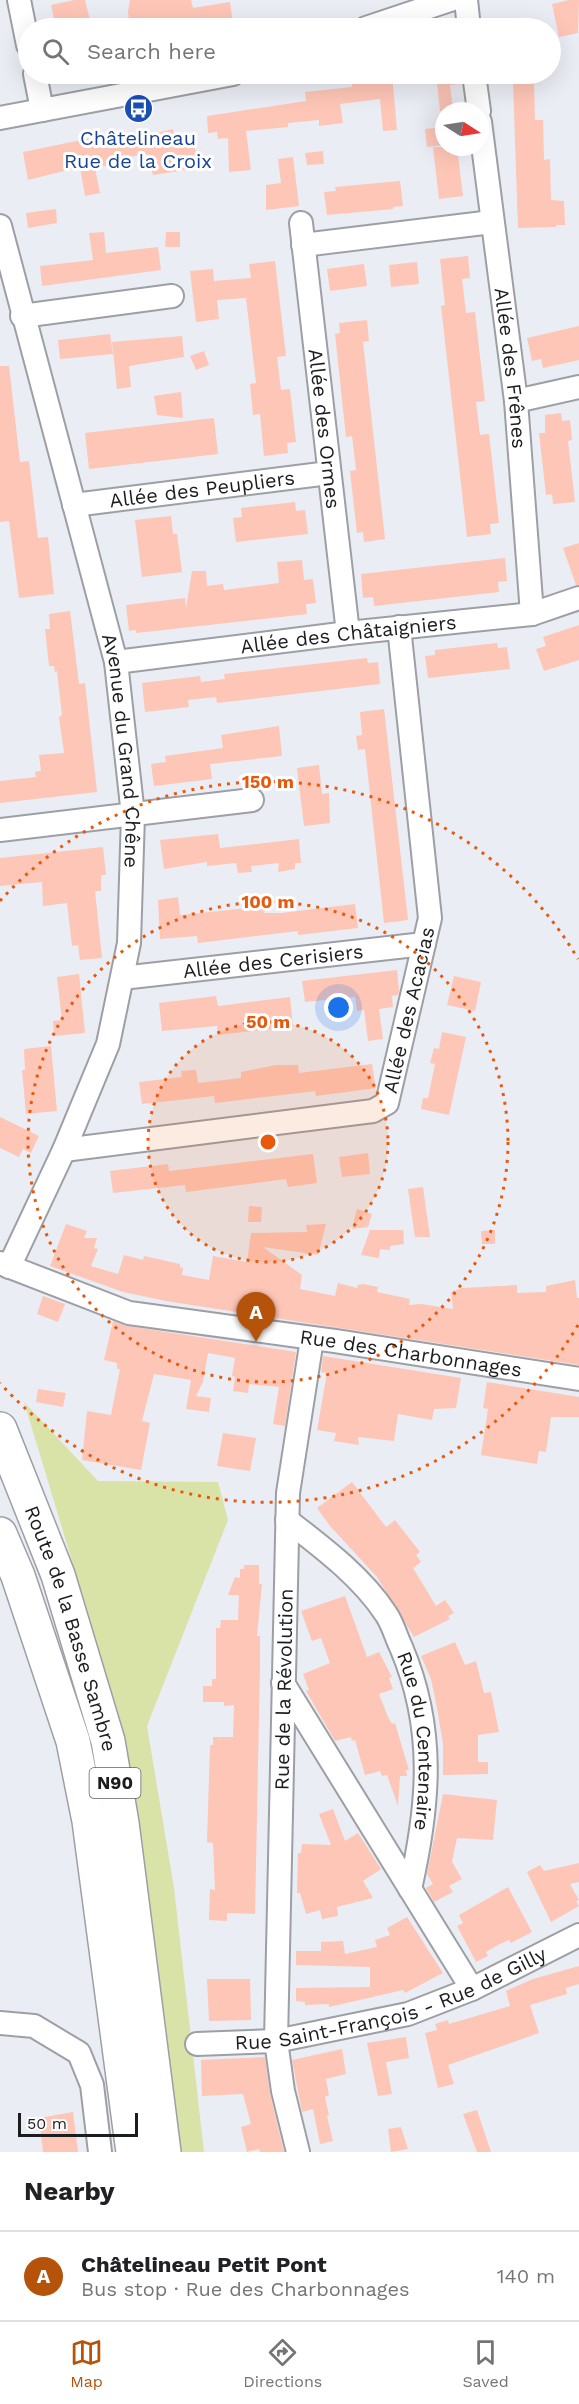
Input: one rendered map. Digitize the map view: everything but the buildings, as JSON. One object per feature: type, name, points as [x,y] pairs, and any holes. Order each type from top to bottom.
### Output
[{"type":"highway","name":"Route de la Basse Sambre","points":[[0,1430],[58,1575],[108,1741],[122,1823],[164,2152]]},
{"type":"highway","name":"Route de la Basse Sambre","points":[[0,1534],[18,1576],[73,1741],[89,1821],[133,2152]]},
{"type":"street","points":[[19,0],[23,18]]},
{"type":"street","points":[[396,18],[450,0]]},
{"type":"street","points":[[466,0],[468,18]]},
{"type":"street","points":[[36,84],[42,110]]},
{"type":"street","points":[[0,118],[186,84]]},
{"type":"street","points":[[475,84],[478,102]]},
{"type":"street","name":"Allée des Frênes","points":[[484,156],[516,401],[532,614]]},
{"type":"street","name":"Allée des Ormes","points":[[348,633],[302,234],[492,222]]},
{"type":"street","name":"Avenue du Grand Chêne","points":[[0,226],[22,316],[116,662],[133,815],[129,943],[108,1044],[64,1150],[4,1265]]},
{"type":"street","points":[[22,316],[172,296]]},
{"type":"street","points":[[516,401],[579,387]]},
{"type":"street","name":"Allée des Peupliers","points":[[74,505],[329,473]]},
{"type":"street","name":"Allée des Châtaigniers","points":[[116,662],[399,627],[532,614],[579,598]]},
{"type":"street","name":"Allée des Acacias","points":[[64,1150],[374,1111],[387,1103],[430,918],[399,627]]},
{"type":"street","points":[[0,830],[252,800]]},
{"type":"street","name":"Allée des Cerisiers","points":[[122,978],[424,944]]},
{"type":"street","name":"Rue des Charbonnages","points":[[4,1265],[129,1313],[579,1379]]},
{"type":"street","name":"Rue de la Révolution","points":[[298,2152],[283,2091],[276,2041],[288,1492],[312,1339]]},
{"type":"street","name":"Rue du Centenaire","points":[[287,1520],[355,1578],[387,1614],[408,1665],[420,1708],[427,1753],[427,1790],[410,1889]]},
{"type":"street","points":[[283,1683],[472,1989]]},
{"type":"street","name":"Rue Saint-François - Rue de Gilly","points":[[196,2044],[276,2041],[408,2014],[472,1989],[579,1935]]},
{"type":"street","points":[[0,2023],[34,2026],[79,2053],[92,2085],[100,2152]]},
{"type":"green space","points":[[24,1402],[98,1481],[218,1482],[228,1520],[147,1726],[174,1888],[204,2152],[179,2152],[123,1730]]},
{"type":"place","name":"Châtelineau Rue de la Croix","points":[[138,108]]},
{"type":"place","name":"Châtelineau Petit Pont","points":[[256,1342]]}]
